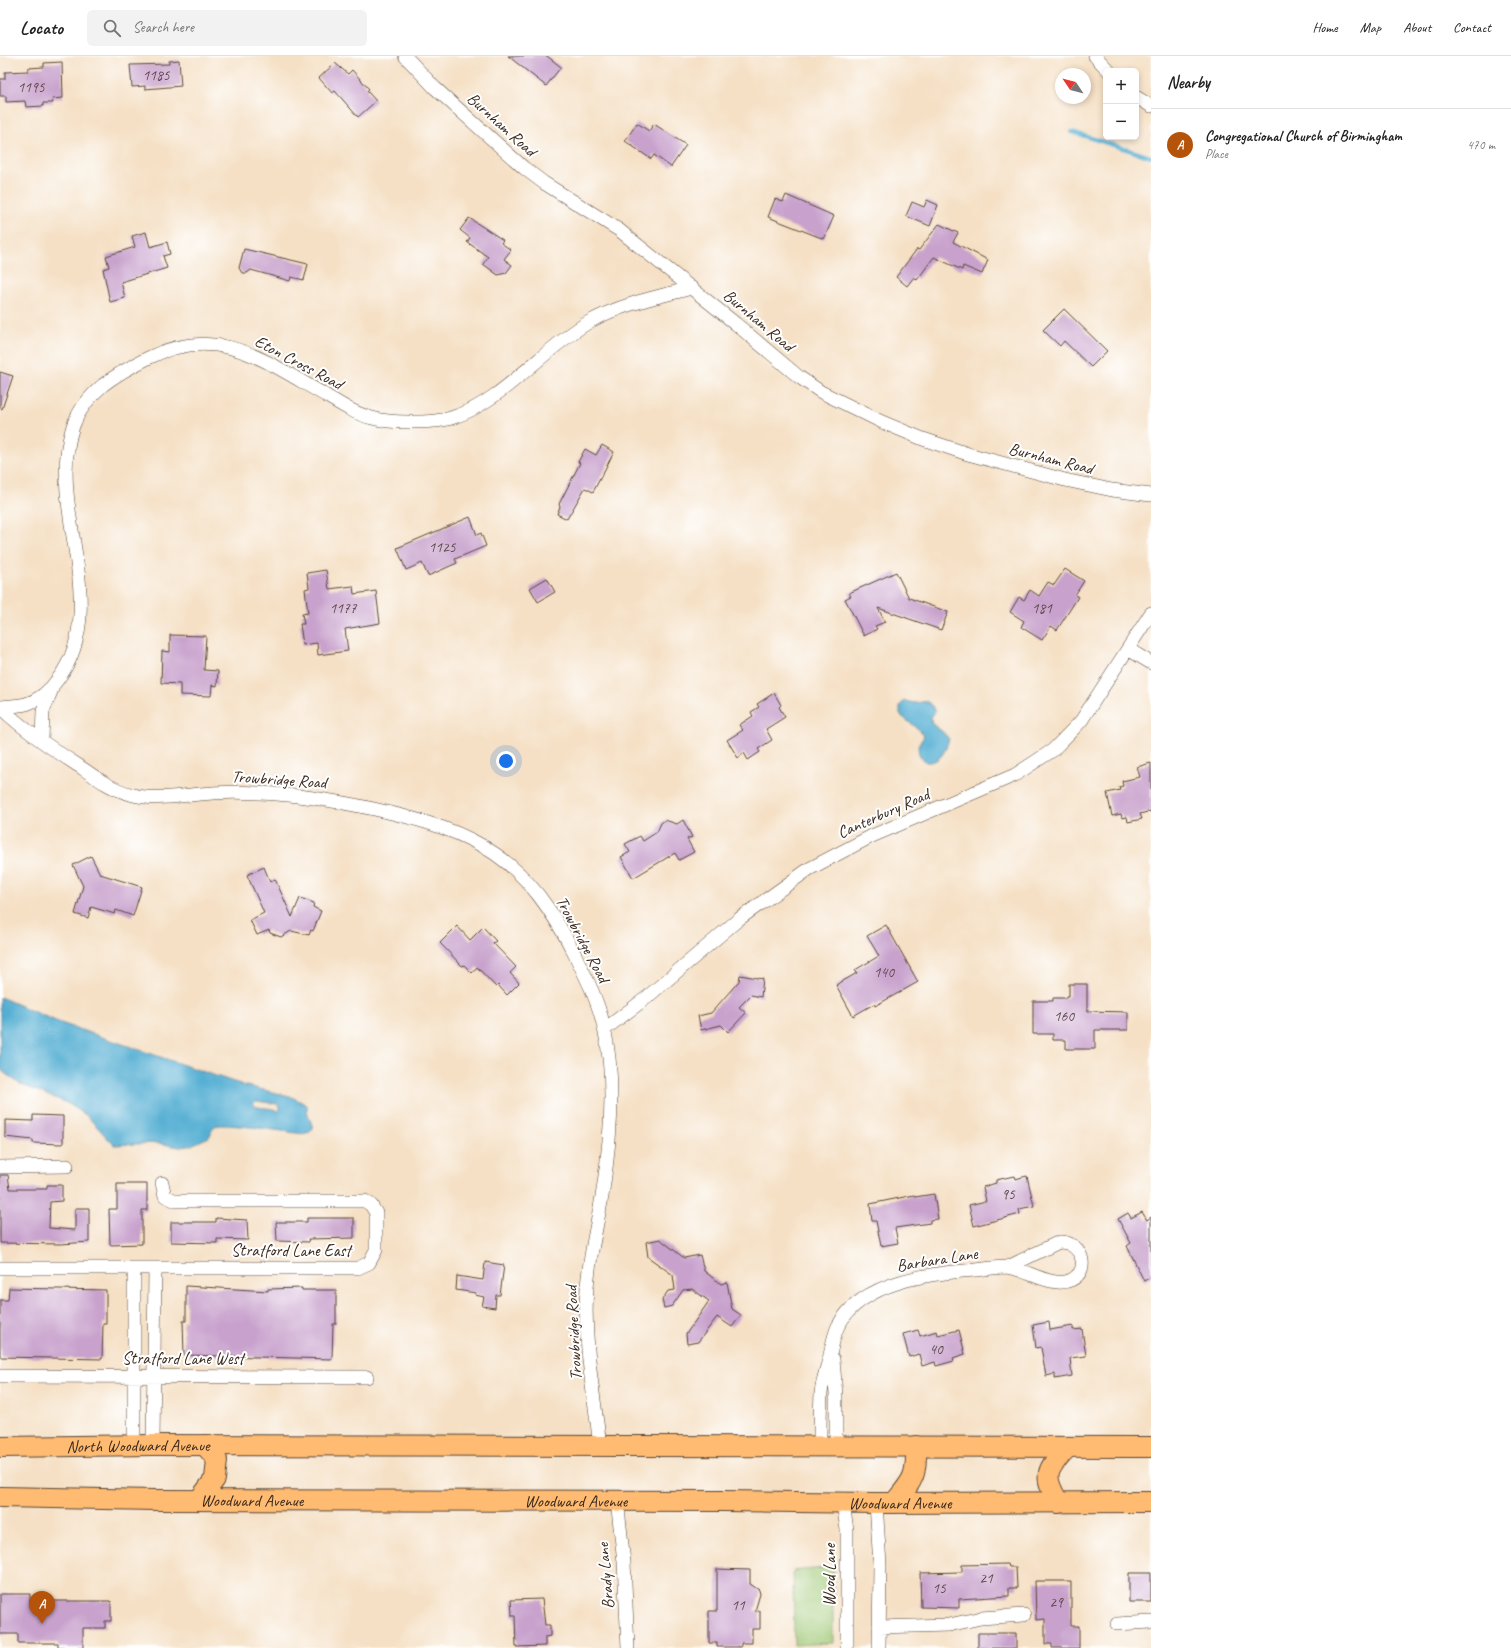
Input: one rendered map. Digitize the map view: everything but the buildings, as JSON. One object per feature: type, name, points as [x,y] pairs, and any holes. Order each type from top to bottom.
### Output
[{"type":"main road","name":"North Woodward Avenue","points":[[0,1447],[134,1445],[600,1446]]},
{"type":"main road","points":[[199,1500],[215,1479],[217,1460],[205,1445]]},
{"type":"main road","points":[[600,1446],[828,1445],[1151,1447]]},
{"type":"main road","points":[[885,1503],[914,1478],[917,1467],[916,1446]]},
{"type":"main road","points":[[1059,1503],[1049,1486],[1050,1466],[1068,1447]]},
{"type":"main road","name":"Woodward Avenue","points":[[0,1497],[199,1500],[617,1500],[843,1503],[1151,1502]]},
{"type":"street","name":"Burnham Road","points":[[405,56],[435,88],[524,168],[544,183],[618,230],[692,288],[806,382],[821,392],[864,414],[923,439],[1003,464],[1092,486],[1151,495]]},
{"type":"street","points":[[1095,56],[1106,68]]},
{"type":"street","points":[[1139,99],[1151,106]]},
{"type":"street","name":"Eton Cross Road","points":[[42,741],[43,711],[56,682],[73,653],[79,632],[79,588],[66,480],[70,438],[76,419],[85,403],[102,386],[123,371],[172,348],[193,344],[210,344],[237,350],[260,358],[342,405],[369,418],[408,422],[447,420],[461,414],[488,398],[555,345],[589,322],[619,307],[692,288]]},
{"type":"street","name":"Canterbury Road","points":[[605,1029],[646,998],[739,919],[809,868],[872,836],[1015,775],[1041,759],[1059,745],[1078,726],[1151,613]]},
{"type":"street","points":[[1128,649],[1151,663]]},
{"type":"street","name":"Eton Cross Road","points":[[0,707],[18,705],[35,700],[56,682]]},
{"type":"street","name":"Trowbridge Road","points":[[0,707],[42,741],[103,782],[133,795],[153,798],[249,792],[280,794],[323,799],[409,818],[472,840],[495,853],[514,868],[533,888],[550,910],[579,964],[605,1029],[610,1088],[609,1141],[603,1188],[588,1276],[586,1302],[590,1358],[600,1446]]},
{"type":"street","points":[[0,1167],[67,1166]]},
{"type":"street","name":"Stratford Lane East","points":[[0,1268],[358,1268],[369,1263],[376,1250],[376,1213],[371,1205],[365,1201],[176,1202],[165,1196],[162,1183]]},
{"type":"street","name":"Barbara Lane","points":[[828,1445],[836,1394],[832,1347],[835,1333],[846,1315],[862,1300],[898,1282],[934,1274],[1008,1267],[1059,1242],[1067,1242],[1075,1247],[1080,1254],[1082,1262],[1076,1276],[1065,1282],[1052,1281],[1008,1267]]},
{"type":"street","points":[[134,1268],[134,1445]]},
{"type":"street","points":[[153,1445],[155,1268]]},
{"type":"street","name":"Stratford Lane West","points":[[0,1376],[367,1377]]},
{"type":"street","name":"Brady Lane","points":[[617,1500],[619,1532],[624,1562],[628,1648]]},
{"type":"street","name":"Wood Lane","points":[[843,1503],[847,1530],[847,1648]]},
{"type":"street","points":[[879,1648],[880,1565],[885,1503]]},
{"type":"street","points":[[879,1627],[950,1625],[981,1618],[1024,1615]]},
{"type":"street","points":[[1117,1624],[1151,1622]]},
{"type":"green space","points":[[833,1567],[833,1643],[794,1645],[793,1571]]},
{"type":"water","points":[[904,701],[915,703],[927,701],[931,704],[935,712],[931,717],[932,724],[943,732],[949,739],[944,752],[935,761],[926,762],[919,756],[918,746],[924,736],[917,728],[900,715],[900,706]]},
{"type":"water","points":[[0,997],[58,1022],[219,1077],[246,1086],[290,1096],[307,1105],[307,1111],[313,1128],[310,1132],[302,1134],[220,1125],[214,1127],[209,1137],[189,1146],[180,1147],[157,1143],[114,1145],[86,1115],[67,1103],[20,1084],[3,1072],[0,1067]],"holes":[[[256,1101],[277,1104],[280,1106],[280,1110],[278,1111],[258,1107],[253,1104]]]},
{"type":"waterway","points":[[1072,132],[1151,157]]},
{"type":"place","name":"Congregational Church of Birmingham","points":[[42,1624]]}]
